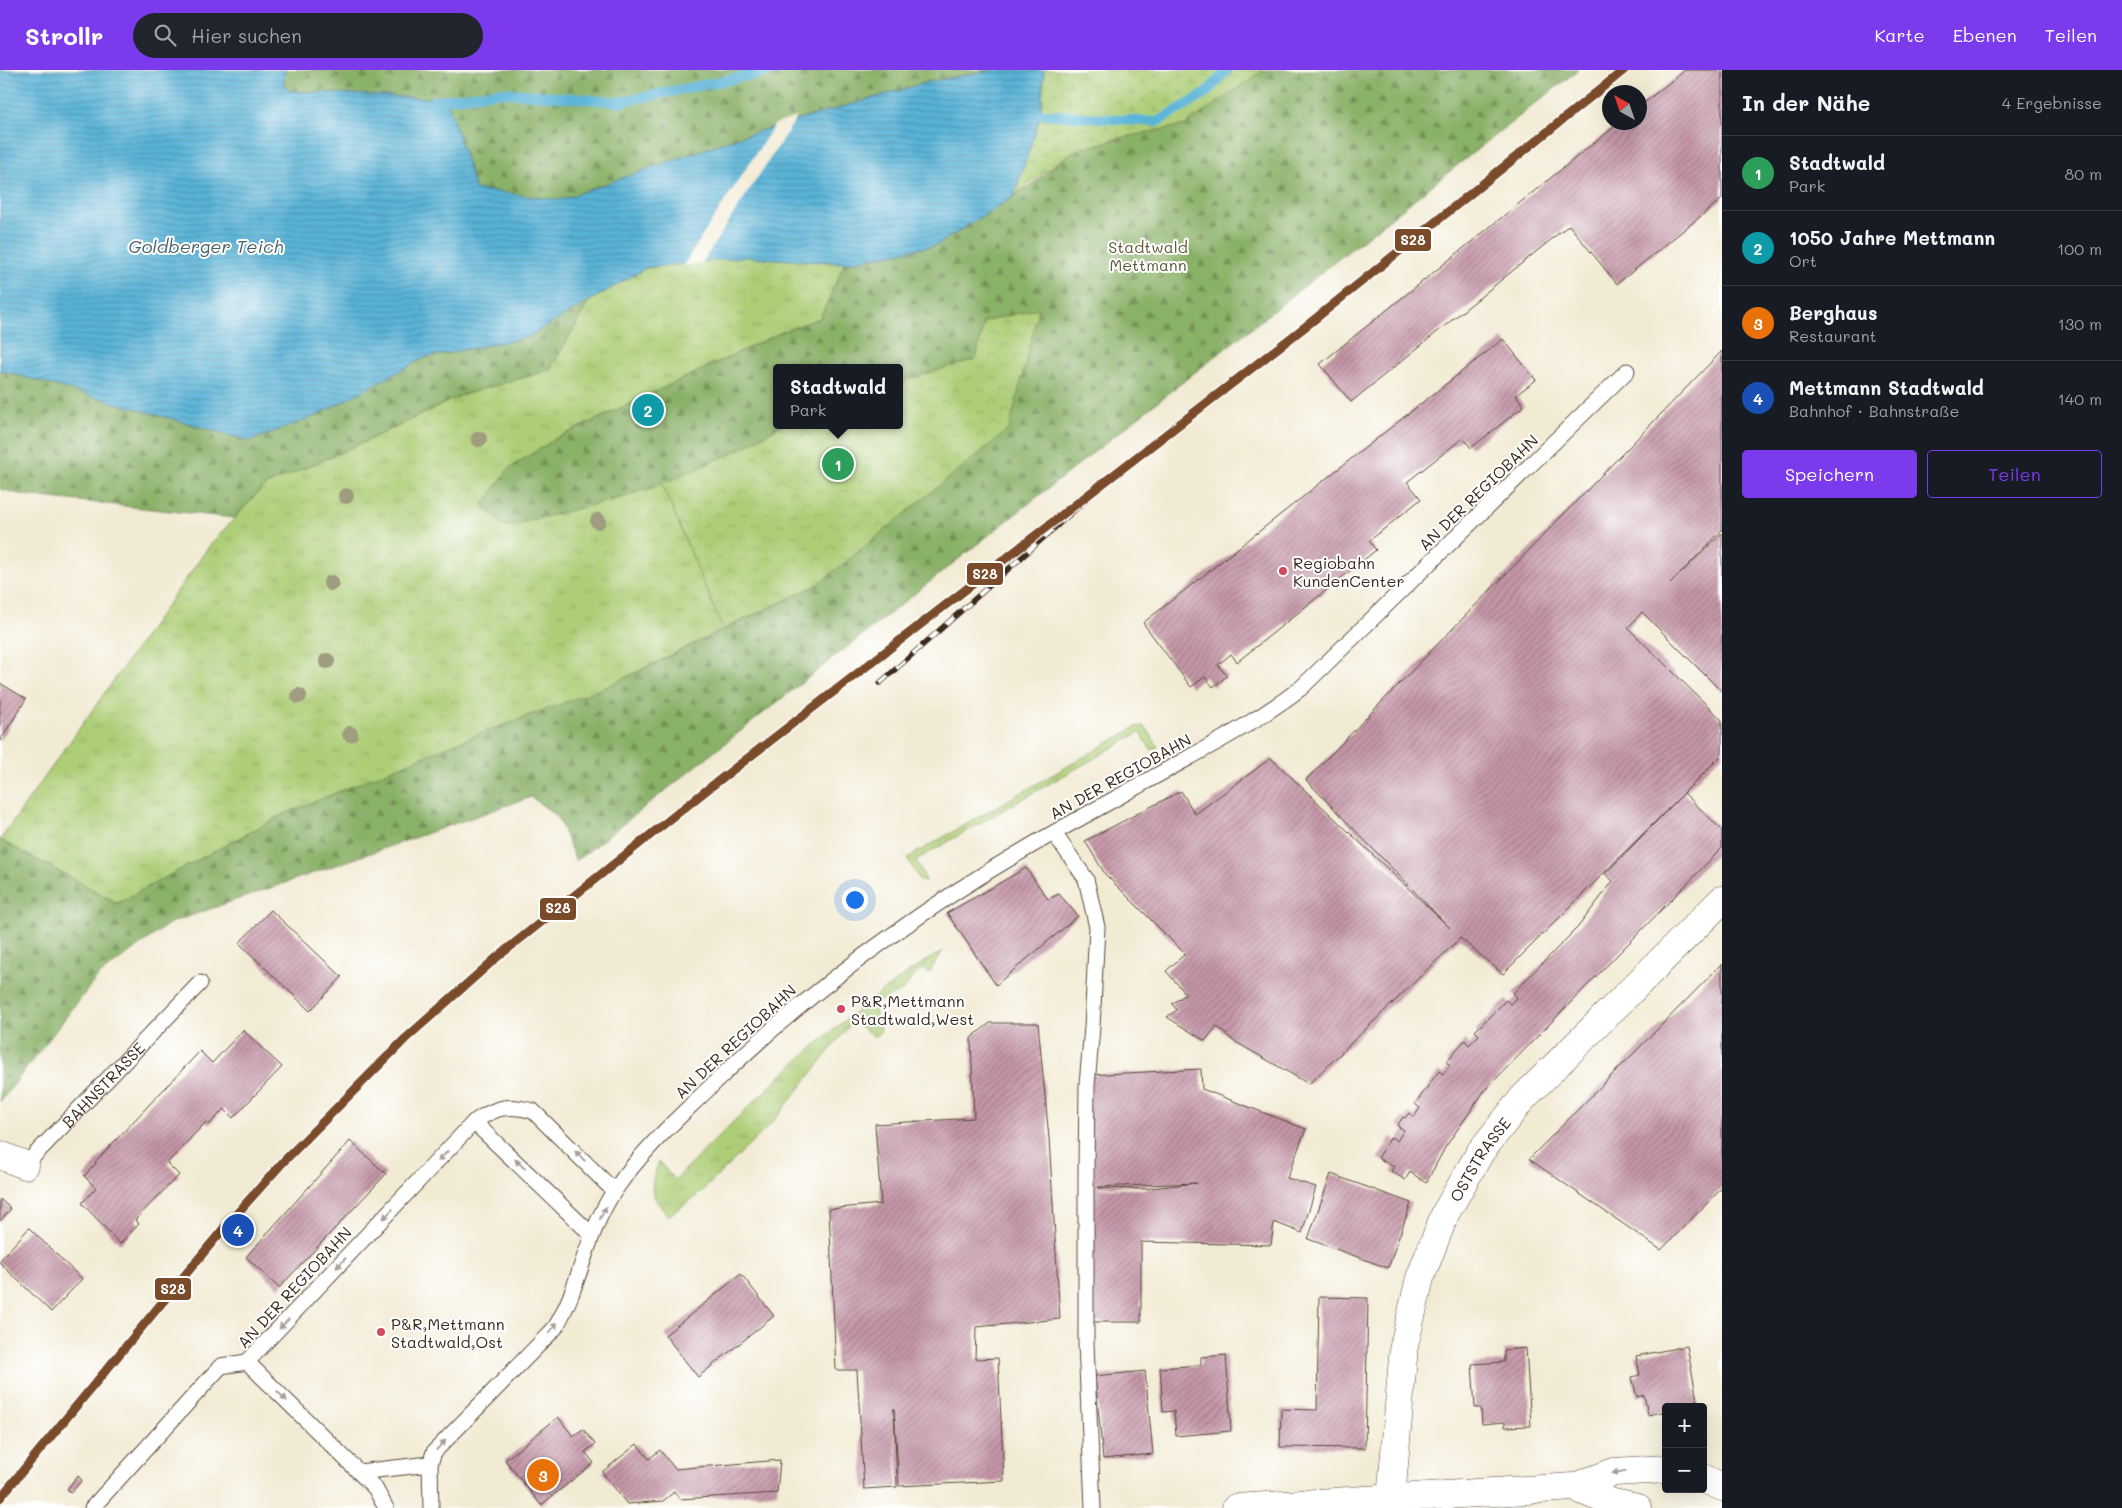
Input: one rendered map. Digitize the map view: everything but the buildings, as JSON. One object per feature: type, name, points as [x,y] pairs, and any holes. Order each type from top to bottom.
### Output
[{"type":"street","name":"OSTSTRASSE","points":[[1391,1500],[1404,1346],[1420,1278],[1445,1214],[1481,1150],[1523,1098],[1722,900]]},
{"type":"street","points":[[1236,1508],[1391,1500],[1574,1487],[1614,1472],[1662,1469]]},
{"type":"street","points":[[1707,1480],[1722,1487]]},
{"type":"street","points":[[1574,1487],[1613,1503],[1638,1508]]},
{"type":"lane","name":"AN DER REGIOBAHN","points":[[430,1464],[434,1452],[555,1328],[567,1308],[592,1235],[614,1191],[651,1145],[751,1046],[784,1017],[886,938],[927,910],[991,869],[1243,728],[1301,688],[1627,371]]},
{"type":"lane","points":[[1054,833],[1086,879],[1097,927],[1087,1085],[1086,1170],[1086,1343],[1093,1508]]},
{"type":"lane","name":"BAHNSTRASSE","points":[[12,1160],[200,983]]},
{"type":"lane","name":"AN DER REGIOBAHN","points":[[386,1508],[375,1488],[247,1362],[474,1122],[492,1110],[515,1106],[533,1111],[614,1191]]},
{"type":"lane","points":[[474,1122],[592,1235]]},
{"type":"lane","points":[[92,1508],[221,1366],[247,1362]]},
{"type":"lane","points":[[359,1472],[430,1464],[431,1508]]},
{"type":"green space","points":[[285,70],[994,70],[928,82],[736,138],[560,200],[475,189],[447,99],[290,91],[284,85]]},
{"type":"green space","points":[[1044,70],[1264,70],[1185,125],[1120,138],[1073,151],[1014,196],[1041,114]]},
{"type":"green space","name":"Stadtwald Mettmann","points":[[1264,70],[1578,70],[576,861],[557,816],[531,797],[170,923],[98,976],[0,1102],[0,840],[118,903],[282,815],[466,739],[606,687],[817,585],[1039,308],[984,322],[976,359],[903,381],[903,364],[773,364],[773,429],[775,429],[739,450],[679,478],[620,498],[504,527],[483,506],[509,468],[555,439],[782,332],[820,318],[845,263],[937,245],[1032,185],[1073,151],[1120,138],[1185,125]]},
{"type":"green space","points":[[743,257],[845,263],[820,318],[782,332],[555,439],[620,498],[662,484],[723,629],[606,687],[282,815],[118,903],[0,840],[210,545],[264,486],[364,442],[462,395],[550,370],[589,301],[646,268]]},
{"type":"green space","points":[[589,301],[550,370],[462,395],[364,442],[264,486],[234,518],[24,495],[0,489],[0,370],[250,441],[316,416],[424,358],[528,337]]},
{"type":"green space","points":[[1039,308],[1009,429],[817,585],[723,629],[662,484],[739,450],[775,429],[903,429],[903,381],[976,359],[984,322]]},
{"type":"green space","points":[[1143,726],[1148,730],[1158,747],[1151,750],[1140,732],[916,860],[926,880],[921,882],[907,858],[1136,727]]},
{"type":"green space","points":[[943,951],[929,973],[924,969],[918,971],[903,990],[873,1004],[881,1031],[875,1037],[853,1021],[773,1122],[698,1195],[668,1216],[657,1202],[652,1185],[659,1162],[675,1180],[774,1082],[826,1036],[880,993]]},
{"type":"water","name":"Goldberger Teich","points":[[0,70],[285,70],[284,85],[290,91],[447,99],[475,189],[560,200],[736,138],[928,82],[994,70],[1044,70],[1041,114],[1014,196],[937,245],[845,263],[743,257],[646,268],[528,337],[424,358],[316,416],[250,441],[0,370]]},
{"type":"pier","points":[[797,117],[701,264],[683,266],[775,124]]},
{"type":"waterway","points":[[434,101],[500,92],[620,102],[776,70]]},
{"type":"waterway","points":[[1041,114],[1157,122],[1205,94],[1227,70]]},
{"type":"railway","points":[[880,683],[1077,508],[1139,456]]},
{"type":"transit line","name":"S28","points":[[0,1498],[224,1228],[284,1161],[405,1039],[496,958],[708,789],[1310,323],[1624,70]]},
{"type":"place","name":"1050 Jahre Mettmann","points":[[648,410]]},
{"type":"place","name":"Stadtwald","points":[[838,464]]},
{"type":"place","name":"Regiobahn KundenCenter","points":[[1283,571]]},
{"type":"place","name":"P&R,Mettmann Stadtwald,West","points":[[841,1009]]},
{"type":"place","name":"Mettmann Stadtwald","points":[[238,1230]]},
{"type":"place","name":"P&R,Mettmann Stadtwald,Ost","points":[[381,1332]]},
{"type":"place","name":"Berghaus","points":[[543,1475]]}]
